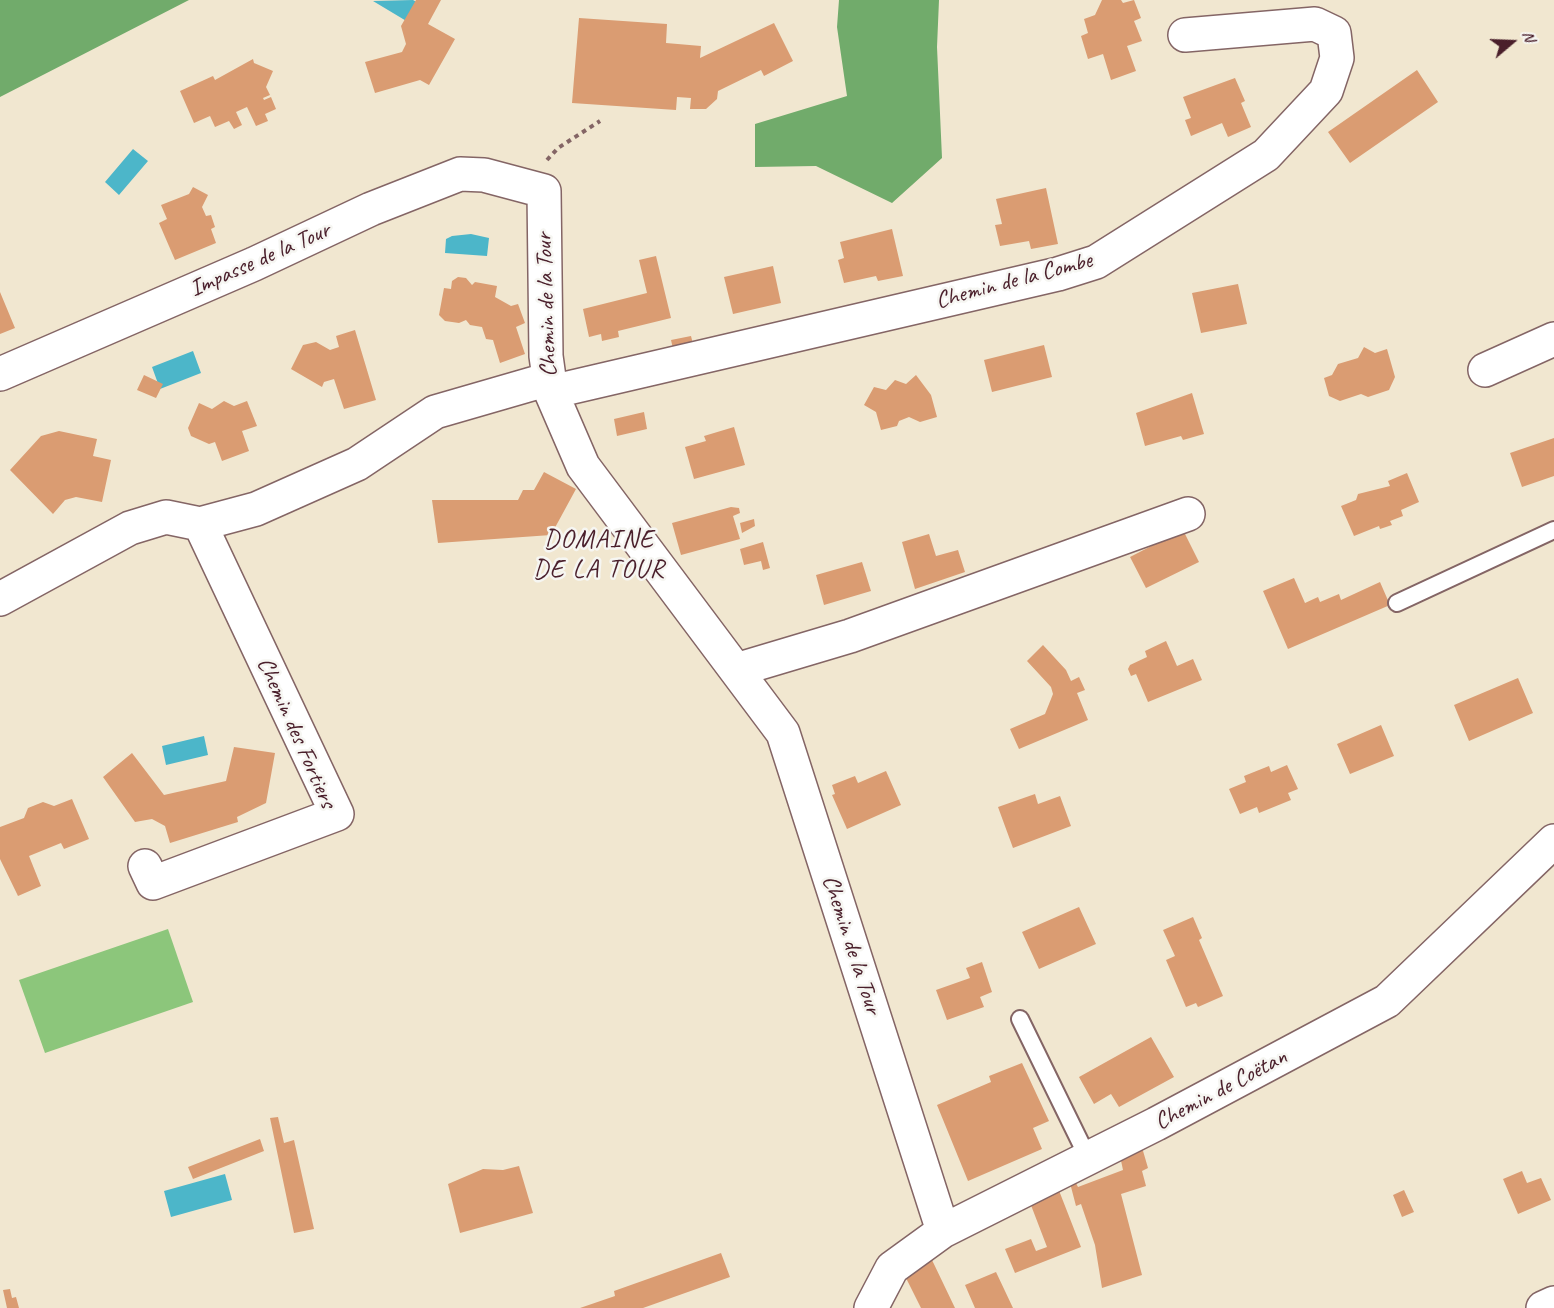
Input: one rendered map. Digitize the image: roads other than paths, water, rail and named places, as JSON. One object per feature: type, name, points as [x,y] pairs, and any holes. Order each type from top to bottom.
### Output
[{"type":"street","name":"Chemin de la Combe","points":[[550,386],[1058,274],[1096,262],[1266,155],[1326,91],[1337,58],[1334,33],[1315,24],[1185,35]]},
{"type":"street","name":"Impasse de la Tour","points":[[0,374],[254,264],[371,209],[460,174],[484,175],[524,185]]},
{"type":"street","name":"Chemin de la Tour","points":[[524,185],[544,191],[546,356],[550,386],[584,466],[783,733],[943,1231]]},
{"type":"street","points":[[1485,370],[1554,339]]},
{"type":"street","points":[[0,598],[130,528],[166,517],[200,524],[256,509],[357,464],[435,412],[550,386]]},
{"type":"street","points":[[736,670],[861,632],[1188,514]]},
{"type":"street","name":"Chemin des Fortiers","points":[[145,866],[153,883],[337,814],[200,524]]},
{"type":"street","name":"Chemin de Coëtan","points":[[871,1308],[892,1268],[943,1231],[1088,1158],[1387,1001],[1554,841]]},
{"type":"street","points":[[1543,1308],[1554,1303]]},
{"type":"lane","points":[[1397,603],[1554,530]]},
{"type":"lane","points":[[1020,1019],[1088,1158]]},
{"type":"water","points":[[413,0],[429,9],[418,28],[373,1]]},
{"type":"water","points":[[133,149],[148,161],[119,195],[105,182]]},
{"type":"water","points":[[471,234],[489,238],[487,256],[445,253],[446,239]]},
{"type":"water","points":[[193,351],[201,373],[160,389],[152,367]]},
{"type":"water","points":[[204,736],[208,755],[166,765],[162,746]]},
{"type":"water","points":[[225,1174],[232,1200],[171,1217],[164,1191]]},
{"type":"district","name":"DOMAINE DE LA TOUR","points":[[599,555]]}]
